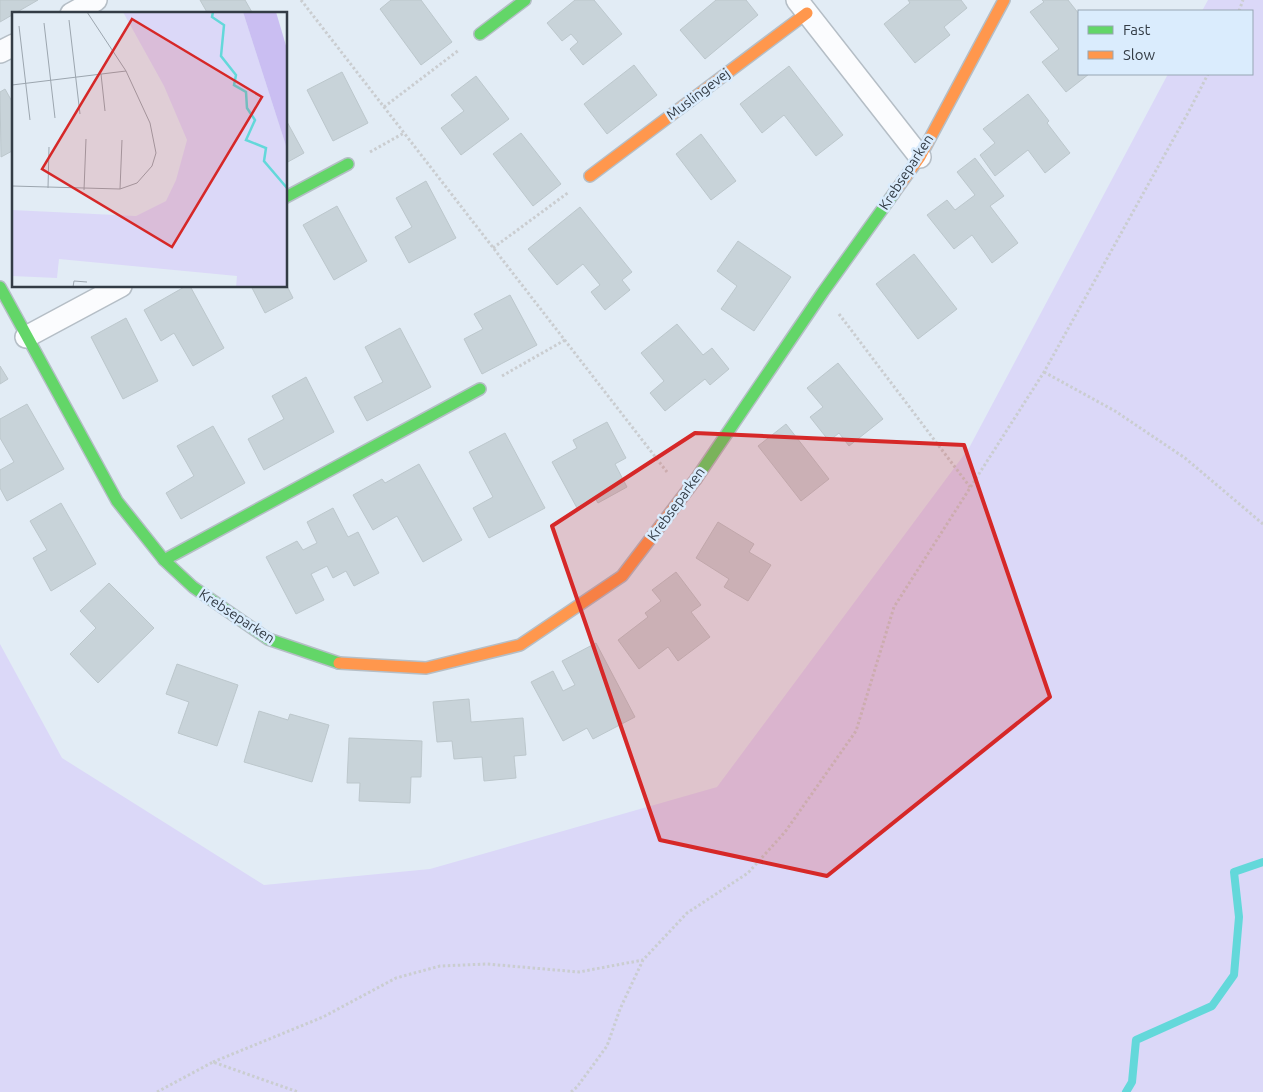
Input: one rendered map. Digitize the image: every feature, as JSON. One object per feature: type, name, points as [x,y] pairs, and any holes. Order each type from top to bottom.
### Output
[{"type":"street","points":[[75,12],[96,0]]},
{"type":"street","points":[[480,34],[525,0]]},
{"type":"street","name":"Krebseparken","points":[[0,288],[117,501],[164,560],[193,587],[268,639],[341,664],[426,668],[520,645],[622,576],[685,495],[822,292],[920,157],[1004,0]]},
{"type":"street","name":"Muslingevej","points":[[590,176],[802,6],[920,157]]},
{"type":"street","points":[[0,52],[12,46]]},
{"type":"street","points":[[288,196],[348,164]]},
{"type":"street","points":[[26,337],[117,288]]},
{"type":"street","points":[[164,560],[480,389]]},
{"type":"path","points":[[301,0],[685,495]]},
{"type":"path","points":[[384,107],[480,34]]},
{"type":"path","points":[[571,1092],[577,1087],[606,1046],[620,1009],[643,960],[687,913],[748,873],[785,832],[856,732],[894,607],[1044,372],[1207,75]]},
{"type":"path","points":[[348,164],[404,133]]},
{"type":"path","points":[[493,248],[590,176]]},
{"type":"path","points":[[822,292],[970,487]]},
{"type":"path","points":[[480,389],[565,340]]},
{"type":"path","points":[[1044,372],[1115,411],[1185,458],[1263,524]]},
{"type":"path","points":[[157,1092],[213,1062],[323,1017],[396,978],[440,966],[487,964],[579,972],[643,960]]},
{"type":"path","points":[[213,1062],[298,1092]]},
{"type":"highlighted area","points":[[695,433],[964,445],[1050,697],[827,876],[660,840],[552,526]]},
{"type":"shaded area","points":[[1208,0],[1263,0],[1263,1092],[0,1092],[0,644],[62,758],[264,885],[430,869],[717,787],[969,448],[1167,75],[1253,75],[1253,10],[1203,10]]},
{"type":"building","points":[[0,0],[38,0],[17,12],[12,12],[12,15],[0,22]]},
{"type":"building","points":[[200,0],[245,0],[252,12],[207,12]]},
{"type":"building","points":[[391,0],[421,0],[452,42],[421,65],[380,9]]},
{"type":"building","points":[[575,0],[594,0],[622,34],[583,65],[570,49],[578,42],[571,34],[562,41],[547,23]]},
{"type":"building","points":[[716,0],[746,0],[758,15],[705,59],[680,30]]},
{"type":"building","points":[[908,0],[961,0],[967,8],[944,27],[950,35],[915,63],[884,24],[910,3]]},
{"type":"building","points":[[1042,0],[1068,0],[1078,13],[1078,75],[1088,75],[1066,92],[1042,62],[1059,49],[1030,12],[1044,2]]},
{"type":"building","points":[[634,65],[657,95],[607,134],[584,104]]},
{"type":"building","points":[[789,66],[843,135],[816,156],[784,115],[762,133],[740,104]]},
{"type":"building","points":[[342,72],[368,123],[333,141],[307,90]]},
{"type":"building","points":[[476,76],[509,119],[461,155],[441,128],[464,111],[451,95]]},
{"type":"building","points":[[5,89],[12,101],[12,151],[1,157],[0,92]]},
{"type":"building","points":[[1028,94],[1070,153],[1045,173],[1028,150],[995,176],[980,155],[995,143],[983,129]]},
{"type":"building","points":[[288,124],[304,153],[288,162]]},
{"type":"building","points":[[521,133],[561,184],[533,206],[493,154]]},
{"type":"building","points":[[701,134],[736,181],[711,200],[676,154]]},
{"type":"building","points":[[975,158],[1004,196],[990,206],[1018,243],[992,263],[972,235],[954,249],[927,215],[947,200],[955,210],[975,195],[957,172]]},
{"type":"building","points":[[426,181],[456,238],[409,263],[395,237],[412,227],[396,198]]},
{"type":"building","points":[[337,206],[367,261],[334,280],[303,225]]},
{"type":"building","points":[[580,207],[632,272],[622,280],[630,290],[605,310],[591,292],[600,285],[583,264],[557,285],[528,249]]},
{"type":"building","points":[[738,241],[791,277],[754,331],[721,309],[737,286],[717,271]]},
{"type":"building","points":[[914,254],[957,309],[918,339],[876,284]]},
{"type":"building","points":[[182,288],[191,288],[224,348],[193,366],[174,333],[161,341],[144,310]]},
{"type":"building","points":[[252,288],[288,288],[293,298],[265,313]]},
{"type":"building","points":[[510,295],[537,345],[482,374],[464,339],[483,329],[474,314]]},
{"type":"building","points":[[126,318],[158,381],[123,399],[91,337]]},
{"type":"building","points":[[677,324],[703,355],[712,348],[729,369],[710,385],[705,379],[665,411],[650,393],[664,381],[641,353]]},
{"type":"building","points":[[400,328],[431,387],[367,421],[354,397],[383,382],[365,347]]},
{"type":"building","points":[[838,363],[883,419],[849,446],[839,433],[829,441],[810,417],[823,407],[807,388]]},
{"type":"building","points":[[0,366],[8,379],[0,384]]},
{"type":"building","points":[[306,377],[334,432],[264,470],[248,439],[284,419],[272,396]]},
{"type":"building","points":[[27,404],[64,469],[7,501],[0,488],[0,470],[14,462],[0,438],[0,419]]},
{"type":"building","points":[[607,422],[626,458],[615,464],[627,487],[598,503],[595,498],[577,508],[552,462],[577,448],[573,440]]},
{"type":"building","points":[[786,424],[829,479],[801,501],[758,446]]},
{"type":"building","points":[[213,426],[245,483],[181,519],[166,493],[194,476],[177,446]]},
{"type":"building","points":[[505,433],[545,508],[489,538],[473,508],[493,497],[469,452]]},
{"type":"building","points":[[419,464],[462,540],[423,562],[397,516],[373,530],[353,495],[382,479],[385,483]]},
{"type":"building","points":[[61,503],[96,564],[51,591],[33,558],[47,550],[30,521]]},
{"type":"building","points":[[333,508],[348,537],[358,532],[379,573],[354,586],[346,571],[333,578],[327,566],[311,574],[324,600],[296,614],[266,557],[297,541],[303,550],[317,543],[307,522]]},
{"type":"building","points":[[718,522],[754,544],[749,552],[771,565],[748,601],[724,587],[729,579],[696,558]]},
{"type":"building","points":[[676,572],[701,605],[691,612],[710,637],[678,661],[668,647],[639,669],[618,640],[648,617],[645,613],[661,601],[652,590]]},
{"type":"building","points":[[109,583],[154,628],[98,683],[70,654],[96,628],[80,611]]},
{"type":"building","points":[[596,643],[635,717],[593,739],[587,728],[563,741],[531,682],[553,671],[563,691],[575,685],[562,661]]},
{"type":"building","points":[[177,664],[238,685],[217,746],[178,733],[189,702],[166,694]]},
{"type":"building","points":[[469,699],[471,722],[523,718],[526,755],[514,756],[516,778],[484,781],[482,757],[454,759],[452,741],[437,742],[433,702]]},
{"type":"building","points":[[259,711],[288,720],[290,714],[329,725],[312,782],[244,762]]},
{"type":"building","points":[[349,738],[422,741],[421,777],[411,777],[410,803],[359,801],[360,783],[347,783]]},
{"type":"waterway","points":[[1126,1092],[1132,1082],[1136,1040],[1212,1006],[1234,975],[1239,917],[1234,872],[1263,862]]},
{"type":"traffic: fast","points":[[480,34],[525,0]]},
{"type":"traffic: fast","points":[[288,196],[348,164]]},
{"type":"traffic: fast","points":[[696,479],[823,292],[894,193]]},
{"type":"traffic: fast","points":[[0,287],[117,501],[164,560],[193,587],[268,639],[339,663]]},
{"type":"traffic: fast","points":[[164,560],[480,389]]},
{"type":"traffic: slow","points":[[894,193],[920,157],[1004,0]]},
{"type":"traffic: slow","points":[[590,176],[807,13]]},
{"type":"traffic: slow","points":[[339,663],[426,668],[520,645],[622,576],[696,479]]}]
